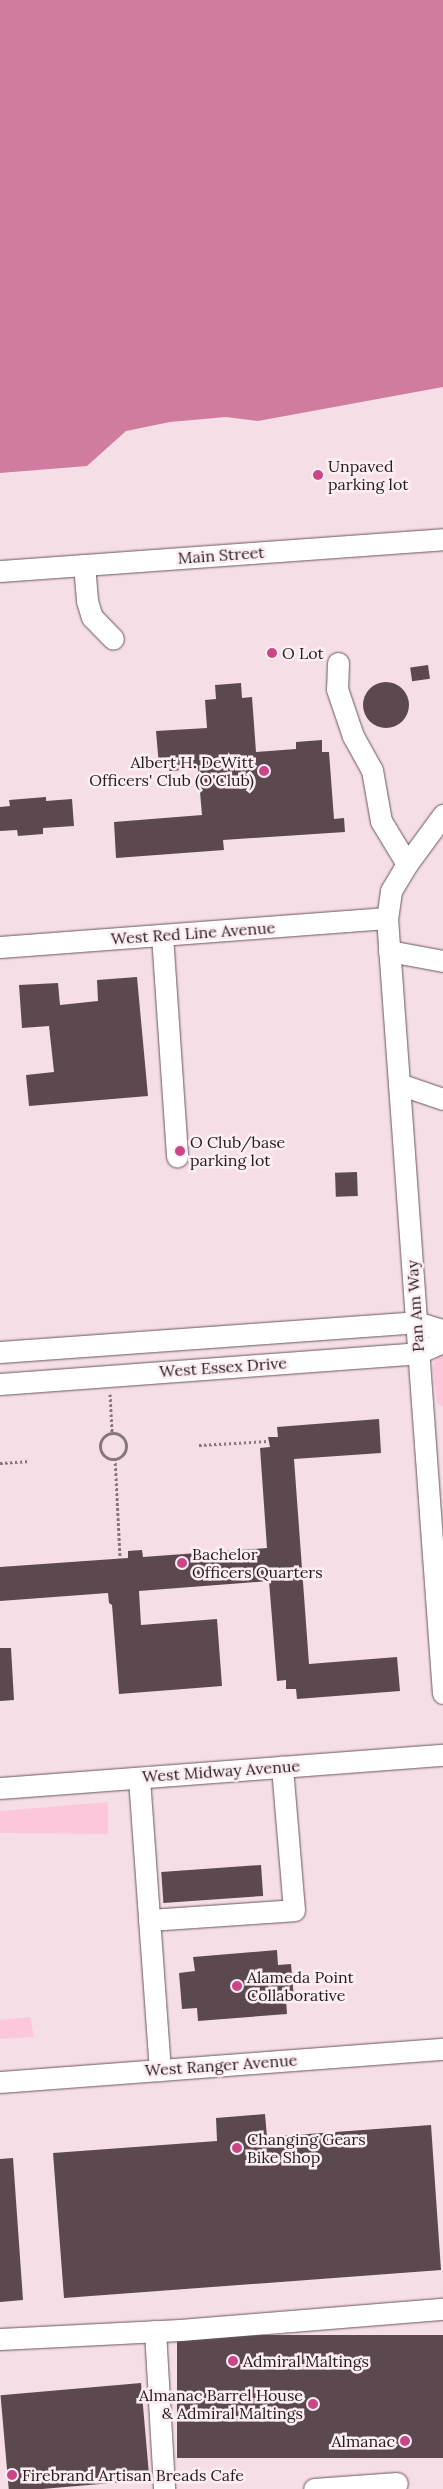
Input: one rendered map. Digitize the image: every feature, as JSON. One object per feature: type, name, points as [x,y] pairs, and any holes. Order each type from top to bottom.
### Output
[{"type":"street","name":"Main Street","points":[[0,570],[443,539]]},
{"type":"street","points":[[84,565],[87,601],[92,618],[113,639]]},
{"type":"street","points":[[338,663],[337,689],[353,736],[372,770],[380,821],[406,864]]},
{"type":"street","name":"Pan Am Way","points":[[441,820],[406,864],[392,891],[387,918],[418,1353],[434,1432],[443,1693]]},
{"type":"street","name":"West Red Line Avenue","points":[[0,947],[387,918]]},
{"type":"street","points":[[162,935],[177,1156]]},
{"type":"street","points":[[389,951],[443,961]]},
{"type":"street","points":[[399,1084],[443,1099]]},
{"type":"street","name":"West Essex Drive","points":[[10,1351],[416,1322],[443,1330]]},
{"type":"street","points":[[190,1338],[192,1370]]},
{"type":"street","name":"West Essex Drive","points":[[0,1384],[418,1353],[443,1342]]},
{"type":"street","points":[[10,1351],[22,1383]]},
{"type":"street","name":"West Midway Avenue","points":[[0,1788],[443,1755]]},
{"type":"street","points":[[149,1920],[294,1910],[282,1767]]},
{"type":"street","points":[[139,1778],[160,2070]]},
{"type":"street","name":"West Ranger Avenue","points":[[0,2082],[443,2049]]},
{"type":"street","points":[[0,2340],[155,2331],[443,2309]]},
{"type":"street","points":[[155,2331],[164,2489]]},
{"type":"street","points":[[314,2489],[398,2483]]},
{"type":"path","points":[[110,1388],[112,1433]]},
{"type":"path","points":[[112,1433],[121,1435],[126,1442],[123,1454],[115,1458],[104,1455],[101,1447],[102,1439],[112,1433]]},
{"type":"path","points":[[199,1445],[269,1441]]},
{"type":"path","points":[[115,1458],[120,1558]]},
{"type":"path","points":[[0,1463],[30,1461]]},
{"type":"shaded area","points":[[0,0],[443,0],[443,387],[258,421],[226,417],[170,422],[126,431],[87,466],[0,473]]},
{"type":"shaded area","points":[[443,1352],[443,1407],[437,1403],[433,1369],[435,1360]]},
{"type":"shaded area","points":[[108,1802],[108,1834],[0,1833],[0,1811]]},
{"type":"shaded area","points":[[30,2017],[34,2037],[0,2039],[0,2020]]},
{"type":"building","points":[[428,665],[430,679],[412,681],[410,668]]},
{"type":"building","points":[[386,682],[399,686],[405,692],[409,705],[405,718],[399,724],[386,728],[373,724],[367,718],[363,705],[367,692],[373,686]]},
{"type":"building","name":"Albert H. DeWitt Officers' Club (O'Club)","points":[[241,683],[242,698],[252,697],[256,752],[296,749],[296,742],[322,740],[322,752],[329,752],[334,819],[344,818],[345,832],[223,840],[224,850],[116,858],[114,822],[202,815],[198,769],[169,771],[169,765],[159,766],[156,731],[207,728],[205,700],[216,699],[215,685]]},
{"type":"building","points":[[46,797],[46,801],[72,799],[74,826],[43,828],[43,834],[18,836],[17,830],[0,831],[0,807],[10,806],[9,800]]},
{"type":"building","points":[[137,977],[148,1096],[29,1106],[26,1075],[54,1072],[49,1026],[22,1028],[19,985],[58,983],[60,1005],[98,1001],[97,980]]},
{"type":"building","points":[[357,1172],[358,1196],[336,1197],[335,1173]]},
{"type":"building","name":"Bachelor Officers Quarters","points":[[379,1419],[381,1453],[294,1459],[309,1664],[397,1657],[400,1691],[297,1699],[296,1689],[286,1689],[286,1680],[277,1681],[269,1581],[139,1591],[141,1625],[217,1619],[222,1686],[119,1694],[112,1605],[109,1603],[108,1593],[0,1601],[0,1567],[128,1558],[128,1551],[142,1550],[143,1557],[267,1548],[260,1448],[270,1447],[268,1437],[278,1437],[277,1427]]},
{"type":"building","points":[[0,1648],[11,1648],[14,1700],[0,1701]]},
{"type":"building","points":[[261,1865],[263,1896],[163,1903],[161,1872]]},
{"type":"building","name":"Alameda Point Collaborative","points":[[277,1950],[278,1965],[291,1964],[294,1999],[286,2000],[287,2014],[198,2021],[197,2008],[182,2009],[179,1973],[195,1971],[193,1957]]},
{"type":"building","points":[[265,2114],[267,2137],[431,2125],[441,2270],[64,2298],[53,2153],[217,2141],[216,2118]]},
{"type":"building","points":[[13,2158],[23,2300],[0,2302],[0,2159]]},
{"type":"building","name":"Almanac Barrel House & Admiral Maltings","points":[[177,2335],[443,2335],[443,2458],[177,2458]]},
{"type":"building","points":[[141,2383],[149,2480],[42,2489],[9,2489],[1,2395]]},
{"type":"place","name":"Unpaved parking lot","points":[[318,475]]},
{"type":"place","name":"O Lot","points":[[272,653]]},
{"type":"place","name":"Albert H. DeWitt Officers' Club (O'Club)","points":[[264,771]]},
{"type":"place","name":"O Club/base parking lot","points":[[180,1151]]},
{"type":"place","name":"Bachelor Officers Quarters","points":[[182,1563]]},
{"type":"place","name":"Alameda Point Collaborative","points":[[237,1986]]},
{"type":"place","name":"Changing Gears Bike Shop","points":[[237,2148]]},
{"type":"place","name":"Admiral Maltings","points":[[233,2361]]},
{"type":"place","name":"Almanac Barrel House & Admiral Maltings","points":[[313,2404]]},
{"type":"place","name":"Almanac","points":[[405,2441]]},
{"type":"place","name":"Firebrand Artisan Breads Cafe","points":[[12,2475]]}]
